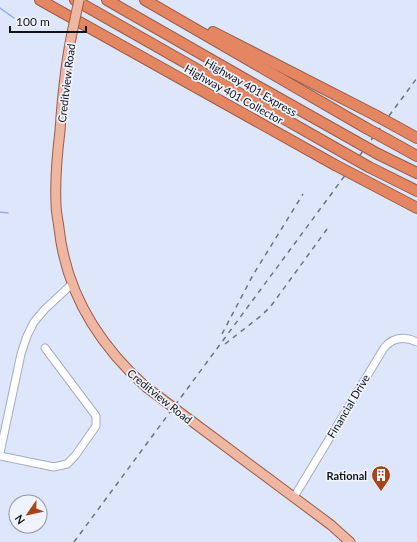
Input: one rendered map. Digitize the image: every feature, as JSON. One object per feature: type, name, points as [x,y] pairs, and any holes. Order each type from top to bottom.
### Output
[{"type":"highway","name":"Highway 401 Collector","points":[[40,0],[335,165],[417,208]]},
{"type":"highway","name":"Highway 401 Express","points":[[76,0],[369,167],[417,191]]},
{"type":"highway","name":"Highway 401 Express","points":[[107,0],[252,84],[378,154],[417,173]]},
{"type":"highway","points":[[145,0],[417,156]]},
{"type":"highway","points":[[150,0],[417,138]]},
{"type":"main road","name":"Creditview Road","points":[[79,0],[71,38],[62,109],[56,205],[62,254],[72,284],[87,316],[98,335],[127,370],[146,387],[331,525],[350,542]]},
{"type":"street","points":[[0,453],[21,354],[27,336],[34,322],[45,309],[72,284]]},
{"type":"street","name":"Financial Drive","points":[[294,497],[384,348],[391,341],[399,338],[408,338],[417,342]]},
{"type":"street","points":[[0,456],[54,467],[66,464],[75,456],[96,426],[96,416],[45,348]]},
{"type":"waterway","points":[[0,8],[14,18]]},
{"type":"waterway","points":[[0,212],[8,213]]},
{"type":"railway","points":[[74,542],[417,78]]},
{"type":"railway","points":[[222,334],[253,275],[303,194]]},
{"type":"railway","points":[[225,344],[262,315],[271,306],[330,225]]},
{"type":"place","name":"Rational","points":[[381,492]]}]
